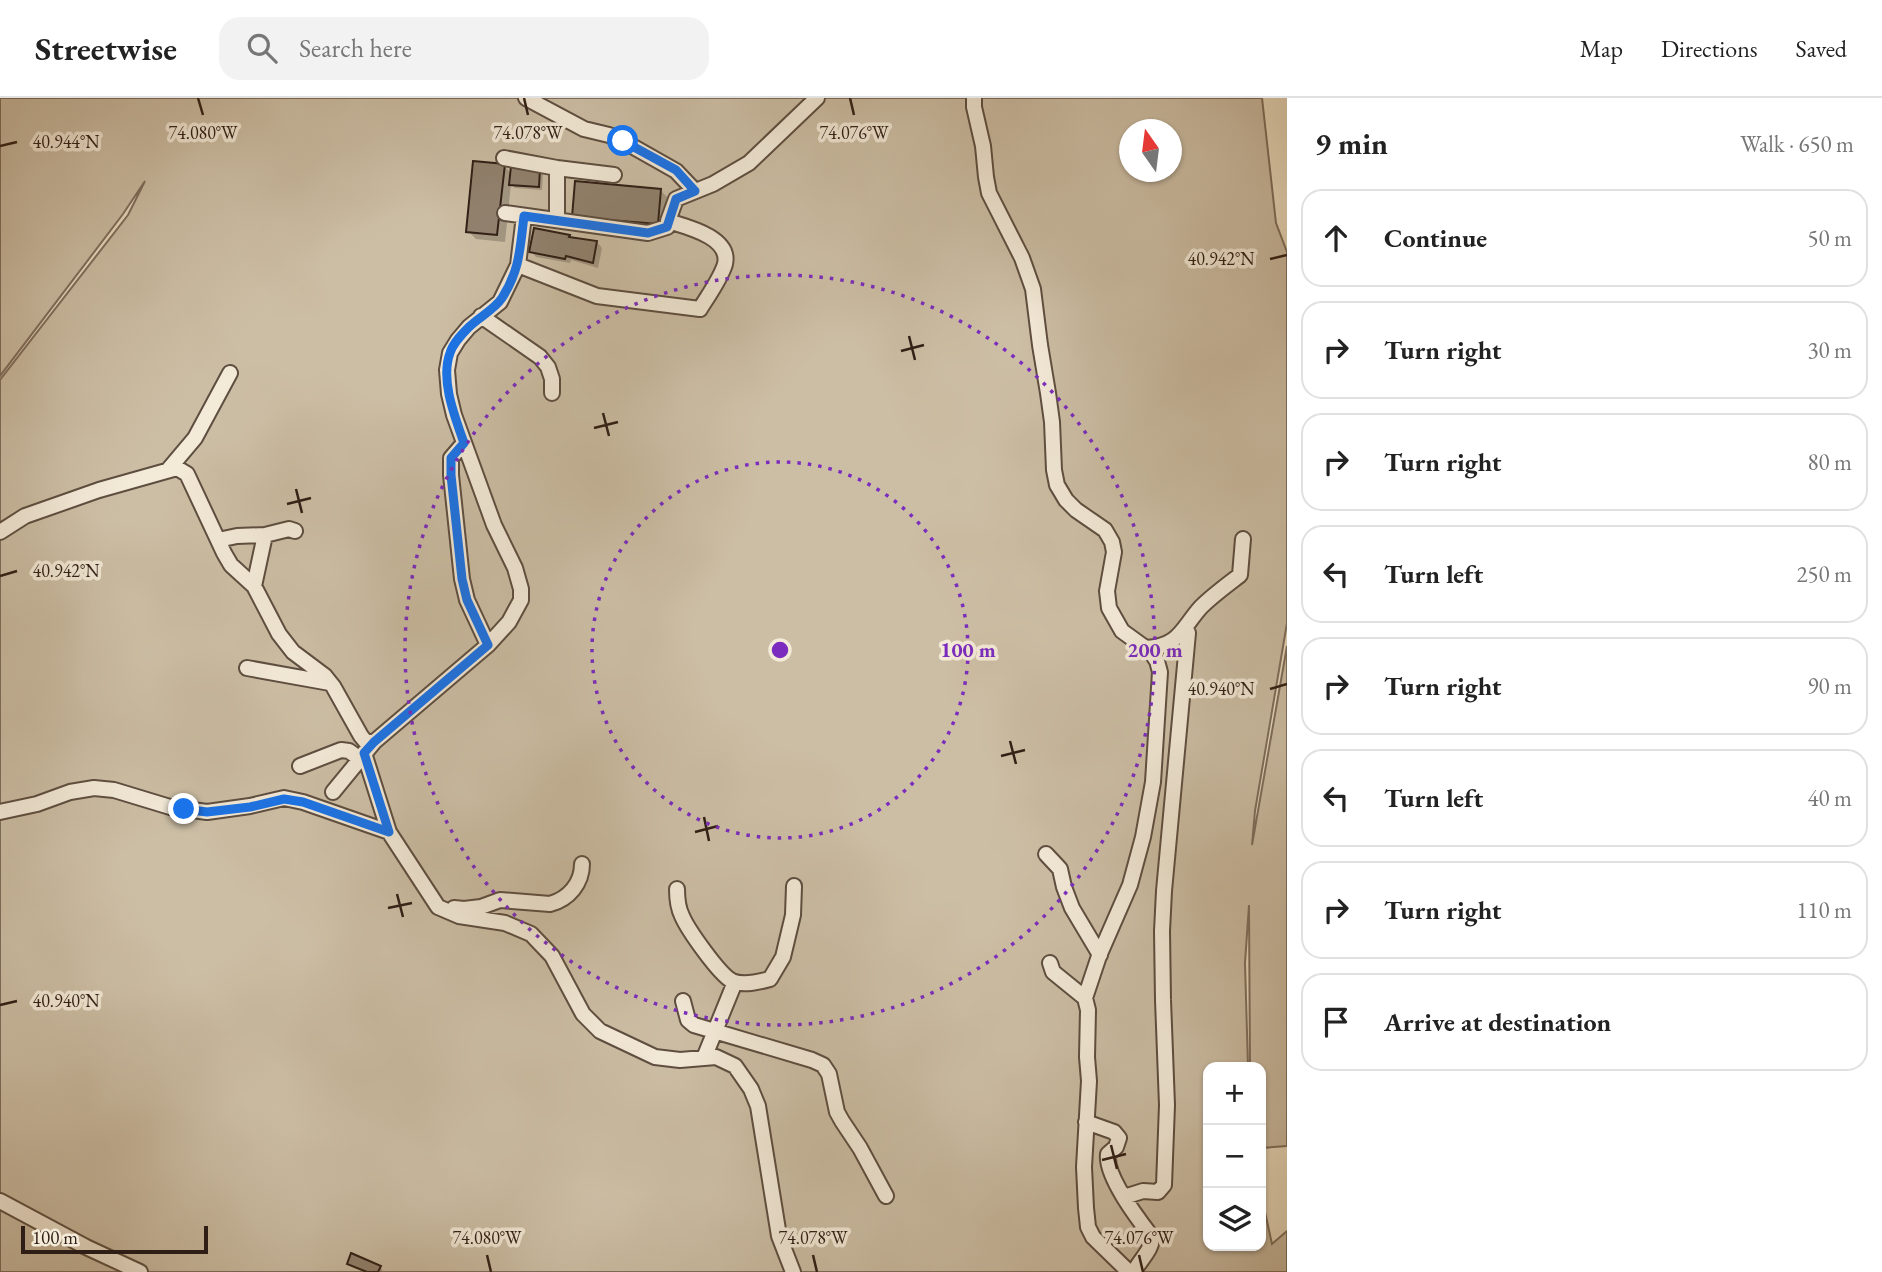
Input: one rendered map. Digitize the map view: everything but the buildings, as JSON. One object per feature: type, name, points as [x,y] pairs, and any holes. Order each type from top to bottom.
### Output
[{"type":"lane","points":[[526,98],[584,129],[623,141],[676,170],[695,191]]},
{"type":"lane","points":[[505,213],[648,233],[667,227],[676,199],[713,184],[749,163],[817,98]]},
{"type":"lane","points":[[974,98],[989,193],[1011,233],[1033,289],[1050,403],[1057,485],[1066,500],[1105,530],[1112,541],[1114,552],[1107,591],[1109,608],[1122,631],[1151,652],[1160,672],[1153,782],[1143,837],[1130,886],[1100,955],[1086,998],[1089,1082],[1084,1167],[1088,1227],[1093,1237],[1129,1272]]},
{"type":"lane","points":[[504,158],[614,175]]},
{"type":"lane","points":[[556,220],[557,168]]},
{"type":"lane","points":[[333,792],[366,751],[488,645],[509,621],[521,600],[515,568],[494,525],[464,443],[449,394],[447,370],[450,353],[457,340],[500,302],[518,265],[524,216]]},
{"type":"lane","points":[[518,265],[597,296],[700,309],[724,266],[726,254],[719,244],[701,231],[668,221]]},
{"type":"lane","points":[[481,316],[540,357],[548,367],[552,379],[552,393]]},
{"type":"lane","points":[[168,470],[195,438],[230,373]]},
{"type":"lane","points":[[464,443],[451,458],[462,579],[467,600],[488,645]]},
{"type":"lane","points":[[0,532],[25,516],[99,490],[177,468],[187,474],[231,565],[254,586],[279,634],[293,652],[331,683],[366,741],[366,751],[389,832],[438,907],[459,916],[505,923],[531,934],[552,956],[583,1014],[600,1031],[655,1057],[680,1060],[716,1056],[734,1066],[751,1089],[758,1106],[779,1236],[793,1272]]},
{"type":"lane","points":[[218,540],[265,535],[289,529],[295,531]]},
{"type":"lane","points":[[254,586],[265,535]]},
{"type":"lane","points":[[1146,648],[1155,648],[1180,636],[1203,605],[1240,575],[1243,539]]},
{"type":"lane","points":[[1124,1197],[1143,1191],[1158,1192],[1164,1185],[1167,1105],[1162,931],[1188,633],[1186,629]]},
{"type":"lane","points":[[247,668],[331,683]]},
{"type":"lane","points":[[300,766],[341,750],[366,751]]},
{"type":"lane","points":[[0,812],[94,788],[114,790],[170,807],[207,812],[250,807],[284,799],[303,802],[389,832]]},
{"type":"lane","points":[[1046,854],[1060,869],[1072,908],[1100,955]]},
{"type":"lane","points":[[438,907],[464,909],[481,907],[500,900],[550,904],[558,902],[579,881],[582,864]]},
{"type":"lane","points":[[677,889],[680,913],[722,972],[733,982],[754,983],[770,979],[783,957],[793,915],[794,886]]},
{"type":"lane","points":[[1050,963],[1053,972],[1086,998]]},
{"type":"lane","points":[[704,1058],[736,982]]},
{"type":"lane","points":[[683,1001],[688,1020],[694,1025],[823,1065],[829,1074],[837,1112],[886,1196]]},
{"type":"lane","points":[[1086,1122],[1114,1132],[1119,1138],[1107,1158],[1124,1197],[1152,1237],[1150,1249],[1134,1272]]},
{"type":"lane","points":[[0,1201],[86,1247],[140,1272]]},
{"type":"shaded area","points":[[0,98],[1262,98],[1276,223],[1287,252],[1287,623],[1255,811],[1252,845],[1287,646],[1287,1146],[1266,1148],[1266,1062],[1250,1062],[1249,905],[1245,963],[1248,1062],[1203,1062],[1203,1251],[1266,1251],[1266,1217],[1272,1244],[1287,1231],[1287,1272],[0,1272],[0,380],[128,215],[145,181],[0,376]]},
{"type":"route","points":[[184,809],[207,812],[250,807],[284,799],[303,802],[389,832],[364,753],[488,645],[467,600],[462,579],[451,458],[464,443],[449,394],[447,370],[450,353],[469,327],[500,302],[518,265],[524,216],[648,233],[667,227],[676,199],[695,191],[676,170],[623,141]]}]
